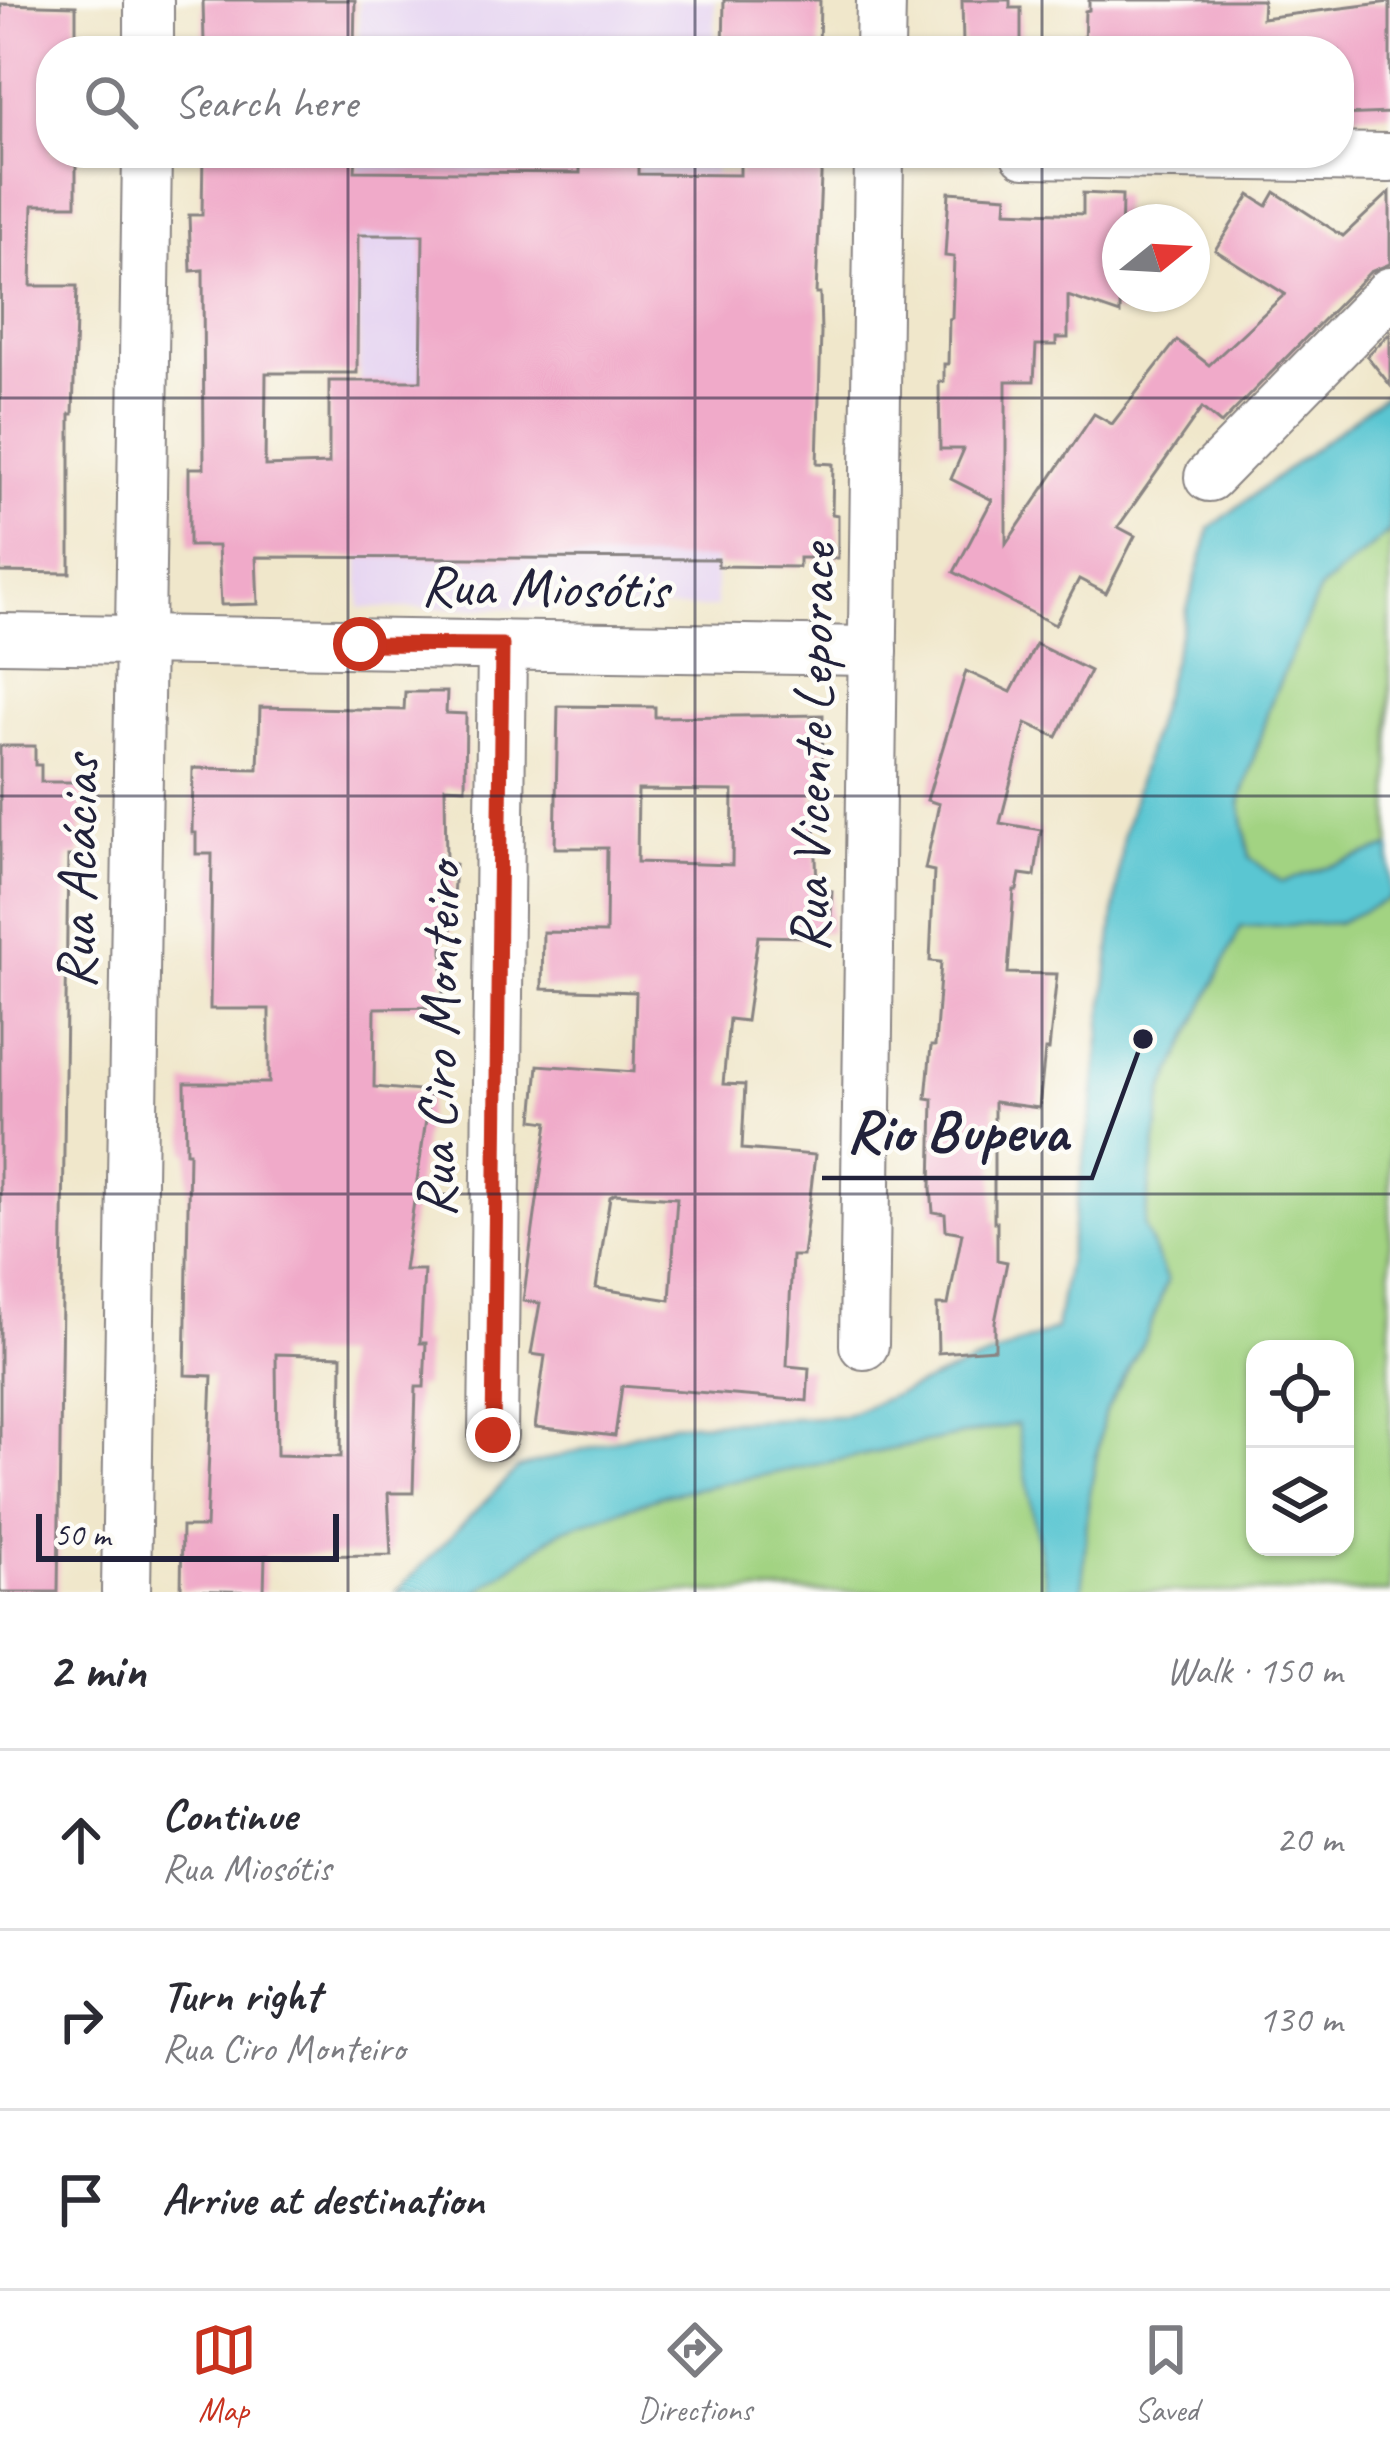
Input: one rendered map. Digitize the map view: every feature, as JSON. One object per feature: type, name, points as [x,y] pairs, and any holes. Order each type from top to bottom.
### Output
[{"type":"street","points":[[148,36],[149,0]]},
{"type":"street","points":[[880,36],[881,0]]},
{"type":"street","points":[[1354,158],[1390,158]]},
{"type":"street","name":"Rua Acácias","points":[[126,1592],[147,168]]},
{"type":"street","name":"Rua Vicente Leporace","points":[[863,1345],[879,168]]},
{"type":"street","points":[[1210,477],[1390,292]]},
{"type":"street","name":"Rua Miosótis","points":[[0,638],[873,651]]},
{"type":"street","name":"Rua Ciro Monteiro","points":[[493,1435],[502,645]]},
{"type":"shaded area","points":[[359,0],[715,0],[715,36],[359,36]]},
{"type":"shaded area","points":[[359,168],[715,168],[716,608],[360,608]]},
{"type":"green space","points":[[1390,531],[1390,847],[1282,882],[1250,858],[1240,803],[1270,704],[1320,589]]},
{"type":"green space","points":[[1390,898],[1390,1592],[1082,1592],[1088,1504],[1104,1414],[1147,1335],[1167,1281],[1144,1228],[1163,1091],[1241,926],[1337,923]]},
{"type":"green space","points":[[1018,1424],[1047,1592],[477,1592],[561,1530],[664,1495]]},
{"type":"water","points":[[1390,391],[1390,531],[1320,589],[1270,704],[1240,803],[1250,858],[1282,882],[1390,847],[1390,898],[1337,923],[1241,927],[1163,1091],[1144,1227],[1167,1281],[1147,1335],[1104,1414],[1088,1504],[1082,1592],[1047,1592],[1017,1424],[664,1495],[561,1530],[477,1592],[396,1592],[518,1468],[671,1424],[843,1416],[1056,1329],[1093,1103],[1123,835],[1210,528]]},
{"type":"building","points":[[203,0],[355,0],[354,36],[204,36]]},
{"type":"building","points":[[724,0],[820,0],[819,36],[723,36]]},
{"type":"building","points":[[962,0],[1010,0],[1010,8],[1021,8],[1021,36],[963,36]]},
{"type":"building","points":[[1089,0],[1263,0],[1262,18],[1390,2],[1390,113],[1354,114],[1354,36],[1084,36],[1085,11]]},
{"type":"building","points":[[1,4],[76,6],[76,36],[36,36],[36,168],[76,168],[76,205],[33,205],[31,286],[77,286],[70,414],[70,573],[0,572]]},
{"type":"building","points":[[203,168],[580,173],[580,168],[638,168],[638,174],[740,175],[740,168],[821,168],[817,463],[833,464],[832,514],[838,515],[838,558],[799,558],[799,567],[718,566],[718,559],[256,557],[258,604],[221,605],[218,546],[189,546],[189,468],[204,468],[203,270],[191,271],[189,215],[202,215]],"holes":[[[358,235],[423,235],[421,381],[329,381],[329,464],[265,466],[266,373],[357,373]]]},
{"type":"building","points":[[949,192],[1007,196],[1006,211],[1083,214],[1083,193],[1122,195],[1122,204],[1102,204],[1102,308],[1068,296],[1068,338],[1056,338],[1056,345],[1036,345],[1034,381],[1006,381],[1006,544],[1094,414],[1112,424],[1177,340],[1209,365],[1285,294],[1215,250],[1250,195],[1267,206],[1275,192],[1343,236],[1390,192],[1390,264],[1370,272],[1221,424],[1202,408],[1118,527],[1135,536],[1106,593],[1079,579],[1055,625],[954,572],[992,500],[951,479],[964,449],[940,449],[939,382],[944,382],[944,364],[948,364],[954,257],[945,256]]},
{"type":"building","points":[[1390,333],[1390,385],[1367,356]]},
{"type":"building","points":[[1036,644],[1090,671],[1057,737],[1026,723],[1000,823],[1041,830],[1035,876],[1020,874],[1014,890],[1008,973],[1057,974],[1049,1050],[1045,1050],[1039,1108],[994,1102],[997,1260],[1007,1262],[995,1322],[995,1349],[938,1353],[937,1305],[948,1305],[962,1233],[946,1230],[945,1214],[933,1212],[931,1188],[933,1099],[926,1098],[941,962],[930,961],[934,871],[925,869],[939,804],[927,800],[966,671],[1011,692]]},
{"type":"building","points":[[405,692],[447,692],[446,713],[466,714],[465,788],[445,787],[446,864],[455,864],[451,932],[443,932],[443,1007],[375,1008],[374,1087],[430,1092],[404,1270],[424,1270],[420,1343],[426,1343],[424,1387],[416,1387],[413,1493],[388,1493],[391,1555],[265,1556],[264,1592],[181,1590],[182,1527],[206,1527],[212,1376],[185,1375],[189,1152],[185,1083],[269,1083],[269,1009],[210,1009],[212,854],[196,854],[193,768],[258,769],[260,707],[404,710]],"holes":[[[276,1354],[342,1356],[341,1457],[277,1455]]]},
{"type":"building","points":[[558,706],[655,707],[655,717],[823,715],[822,790],[814,790],[817,890],[832,891],[830,932],[807,932],[807,937],[758,936],[746,1021],[729,1019],[723,1084],[745,1085],[742,1149],[815,1155],[803,1256],[792,1256],[787,1366],[809,1368],[807,1401],[622,1386],[615,1436],[535,1427],[545,1356],[531,1354],[540,1303],[523,1301],[548,1122],[533,1120],[538,1065],[634,1072],[636,992],[542,989],[543,932],[606,933],[607,848],[555,848]],"holes":[[[638,790],[733,791],[732,865],[637,862]],[[610,1197],[677,1198],[670,1300],[596,1288]]]},
{"type":"building","points":[[0,746],[35,746],[41,782],[82,782],[80,856],[68,856],[58,1592],[0,1592]]},
{"type":"place","name":"Rio Bupeva","points":[[1143,1039]]},
{"type":"route","points":[[360,644],[502,645],[493,1435]]}]
